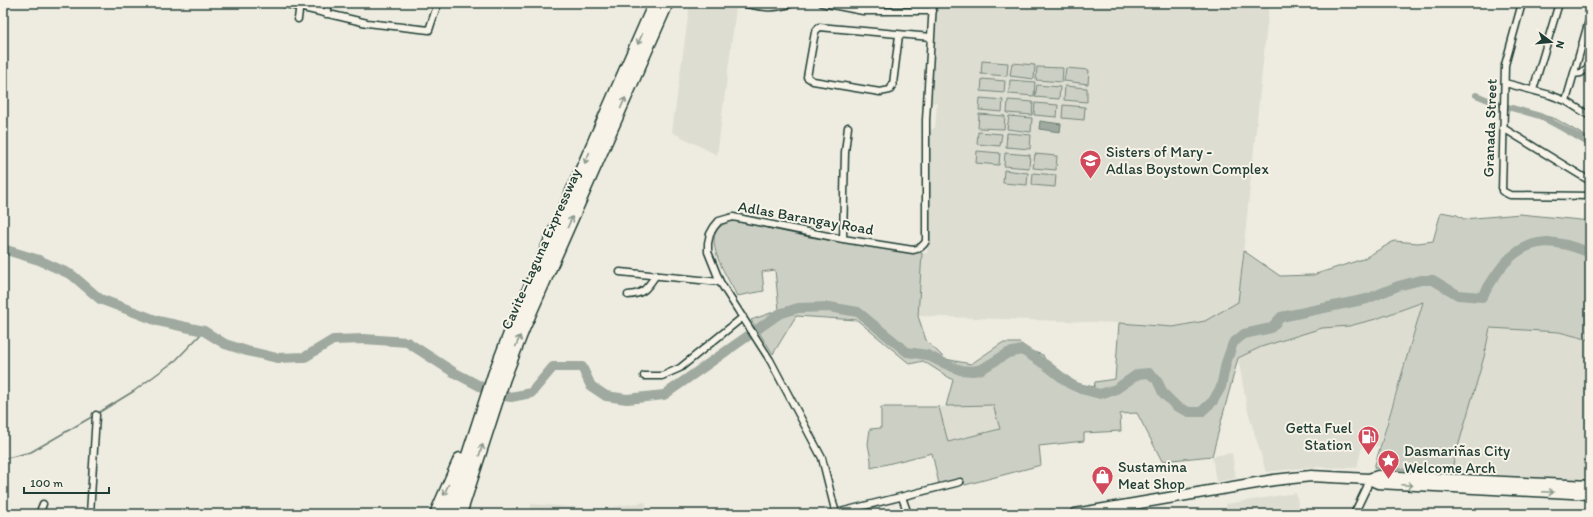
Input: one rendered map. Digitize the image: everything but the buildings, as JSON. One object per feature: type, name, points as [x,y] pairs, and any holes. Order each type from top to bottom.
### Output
[{"type":"highway","name":"Cavite–Laguna Expressway","points":[[460,514],[513,326],[655,3]]},
{"type":"highway","name":"Cavite–Laguna Expressway","points":[[499,376],[523,329],[667,3]]},
{"type":"highway","name":"Cavite–Laguna Expressway","points":[[449,514],[490,405]]},
{"type":"highway","points":[[436,514],[490,405]]},
{"type":"main road","points":[[1081,513],[1274,480],[1311,476],[1369,479],[1378,483],[1590,494]]},
{"type":"main road","points":[[1369,479],[1378,476],[1396,476],[1590,486]]},
{"type":"street","points":[[282,3],[299,5],[326,14],[367,23],[429,30],[438,3]]},
{"type":"street","points":[[326,14],[329,3]]},
{"type":"street","points":[[741,3],[772,5],[778,8],[793,3]]},
{"type":"street","points":[[822,3],[863,11],[933,11]]},
{"type":"street","name":"Adlas Barangay Road","points":[[836,514],[822,458],[757,338],[720,282],[708,252],[708,243],[714,227],[719,221],[733,217],[843,239],[913,250],[924,246],[926,241],[926,120],[933,3]]},
{"type":"street","name":"Granada Street","points":[[1522,3],[1505,65],[1502,188],[1504,193],[1510,195],[1590,196]]},
{"type":"street","points":[[1533,90],[1559,3]]},
{"type":"street","points":[[298,19],[299,5]]},
{"type":"street","points":[[1566,101],[1587,36],[1590,17]]},
{"type":"street","points":[[898,35],[893,84],[890,90],[880,92],[835,85],[813,81],[807,77],[817,28],[824,27],[931,37]]},
{"type":"street","points":[[1574,74],[1581,73],[1590,66]]},
{"type":"street","points":[[1505,83],[1533,90],[1566,101],[1590,116]]},
{"type":"street","points":[[843,239],[844,152],[848,127]]},
{"type":"street","points":[[1503,128],[1590,181]]},
{"type":"street","points":[[620,272],[720,282]]},
{"type":"street","points":[[628,295],[637,295],[644,292],[656,275]]},
{"type":"street","points":[[644,376],[662,376],[680,368],[743,317]]},
{"type":"street","points":[[90,514],[96,416]]},
{"type":"street","points":[[1354,514],[1367,487],[1369,479]]},
{"type":"street","points":[[836,514],[960,482]]},
{"type":"street","points":[[902,497],[908,514]]},
{"type":"street","points":[[39,514],[42,504]]},
{"type":"shaded area","points":[[690,3],[736,8],[717,155],[672,132]]},
{"type":"shaded area","name":"Sisters of Mary - Adlas Boystown Complex","points":[[937,3],[1129,3],[1256,9],[1258,5],[1269,5],[1238,302],[1205,321],[1173,327],[1119,323],[918,316],[922,253],[927,253],[929,229],[929,132],[935,127],[937,103],[930,103]]},
{"type":"shaded area","points":[[982,61],[1008,63],[1007,76],[981,74]]},
{"type":"shaded area","points":[[1012,63],[1035,65],[1034,79],[1010,76]]},
{"type":"shaded area","points":[[1037,67],[1063,68],[1062,82],[1036,80]]},
{"type":"shaded area","points":[[1066,68],[1089,70],[1088,84],[1064,81]]},
{"type":"shaded area","points":[[982,79],[1005,81],[1004,93],[981,91]]},
{"type":"shaded area","points":[[1010,80],[1035,82],[1034,96],[1009,94]]},
{"type":"shaded area","points":[[1037,85],[1060,87],[1059,99],[1035,97]]},
{"type":"shaded area","points":[[1065,86],[1087,88],[1087,102],[1064,100]]},
{"type":"shaded area","points":[[980,98],[1003,100],[1002,112],[979,110]]},
{"type":"shaded area","points":[[1008,100],[1033,102],[1032,115],[1007,113]]},
{"type":"shaded area","points":[[1035,103],[1058,105],[1057,117],[1034,115]]},
{"type":"shaded area","points":[[1063,105],[1085,107],[1084,120],[1062,118]]},
{"type":"shaded area","points":[[1508,105],[1556,119],[1590,139],[1590,147],[1539,117],[1509,108]]},
{"type":"shaded area","points":[[979,114],[1005,116],[1004,129],[978,128]]},
{"type":"shaded area","points":[[1009,116],[1032,118],[1031,132],[1007,129]]},
{"type":"shaded area","points":[[1040,121],[1061,124],[1060,132],[1039,129]]},
{"type":"shaded area","points":[[978,132],[1002,134],[1000,146],[977,144]]},
{"type":"shaded area","points":[[1007,133],[1031,135],[1030,149],[1006,147]]},
{"type":"shaded area","points":[[977,151],[1000,153],[999,165],[976,163]]},
{"type":"shaded area","points":[[1005,153],[1030,155],[1029,168],[1004,166]]},
{"type":"shaded area","points":[[1035,154],[1057,156],[1056,170],[1033,168]]},
{"type":"shaded area","points":[[1004,170],[1028,173],[1027,185],[1003,183]]},
{"type":"shaded area","points":[[1033,173],[1056,175],[1055,187],[1032,185]]},
{"type":"shaded area","points":[[1441,212],[1457,215],[1464,219],[1520,214],[1590,221],[1590,340],[1559,332],[1490,328],[1484,357],[1451,471],[1374,468],[1423,302],[1376,319],[1349,326],[1322,328],[1261,347],[1238,358],[1212,456],[1162,461],[1137,413],[1120,414],[1121,431],[1084,433],[1084,441],[1039,446],[1041,465],[965,485],[963,478],[939,484],[932,453],[871,468],[868,444],[870,429],[881,428],[881,407],[939,407],[948,442],[1000,429],[993,405],[946,406],[953,380],[923,361],[910,364],[857,320],[796,316],[773,354],[751,320],[779,310],[775,270],[762,272],[764,291],[737,296],[721,265],[716,253],[714,242],[716,232],[722,225],[735,221],[809,237],[922,253],[918,316],[926,340],[945,359],[971,364],[1002,343],[1020,343],[1031,351],[1043,355],[1046,362],[1054,366],[1076,383],[1094,387],[1095,382],[1115,379],[1119,323],[1173,327],[1205,321],[1238,302],[1244,251],[1280,276],[1313,275],[1363,259],[1394,241],[1418,243],[1433,241]]},
{"type":"shaded area","points":[[1423,302],[1379,446],[1362,446],[1357,468],[1311,467],[1266,472],[1247,408],[1238,358],[1261,347],[1322,328],[1349,326],[1376,319]]},
{"type":"shaded area","points":[[1490,328],[1559,332],[1590,340],[1590,473],[1586,472],[1583,480],[1451,471],[1484,357]]},
{"type":"shaded area","points":[[993,404],[1000,429],[948,442],[939,407]]},
{"type":"shaded area","points":[[1232,453],[1236,478],[1216,482],[1212,456]]},
{"type":"shaded area","points":[[1296,493],[1300,514],[1227,514],[1226,504]]},
{"type":"shaded area","points":[[646,502],[645,514],[530,514],[531,504],[598,509]]},
{"type":"waterway","points":[[1476,95],[1498,104]]},
{"type":"waterway","points":[[1508,107],[1540,116],[1590,143]]},
{"type":"waterway","points":[[3,249],[39,260],[72,275],[100,299],[158,321],[204,331],[225,344],[247,351],[277,358],[305,357],[333,340],[364,339],[407,342],[455,373],[497,395],[511,397],[531,393],[553,367],[582,367],[591,386],[606,396],[627,399],[664,395],[779,314],[798,308],[829,307],[858,312],[907,352],[927,355],[960,370],[973,371],[982,369],[1008,353],[1022,350],[1046,365],[1070,384],[1081,389],[1100,394],[1116,389],[1138,374],[1149,373],[1157,380],[1163,393],[1176,406],[1189,412],[1201,412],[1213,401],[1221,387],[1226,363],[1233,343],[1244,334],[1271,328],[1281,317],[1367,299],[1398,286],[1421,280],[1433,280],[1458,295],[1482,297],[1505,263],[1525,248],[1545,242],[1566,245],[1590,253]]},
{"type":"waterway","points":[[98,413],[134,391],[176,360],[204,331]]},
{"type":"waterway","points":[[3,459],[31,452],[95,415]]},
{"type":"place","name":"Sisters of Mary - Adlas Boystown Complex","points":[[1090,180]]},
{"type":"place","name":"Getta Fuel Station","points":[[1368,456]]},
{"type":"place","name":"Dasmariñas City Welcome Arch","points":[[1389,480]]},
{"type":"place","name":"Sustamina Meat Shop","points":[[1103,496]]}]
